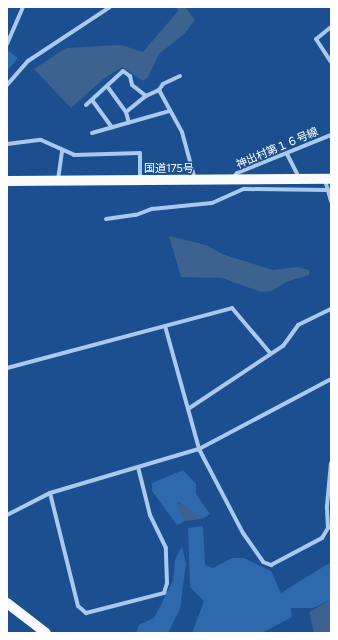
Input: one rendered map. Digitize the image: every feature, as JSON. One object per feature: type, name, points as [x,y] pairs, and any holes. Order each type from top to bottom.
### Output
[{"type":"highway","name":"国道175号","points":[[7,181],[328,179]]},
{"type":"highway","points":[[7,603],[46,633]]},
{"type":"street","points":[[7,44],[23,7]]},
{"type":"street","points":[[7,85],[28,61],[110,7]]},
{"type":"street","points":[[331,27],[316,39],[331,62]]},
{"type":"street","points":[[86,105],[123,71],[130,76],[132,85],[146,96]]},
{"type":"street","points":[[126,112],[146,96],[158,90],[163,84],[180,76]]},
{"type":"street","points":[[106,86],[126,112],[129,123]]},
{"type":"street","points":[[158,90],[182,132],[195,180]]},
{"type":"street","points":[[92,100],[112,128]]},
{"type":"street","points":[[92,134],[170,111]]},
{"type":"street","name":"神出村第１６号線","points":[[231,180],[237,173],[331,135]]},
{"type":"street","points":[[7,144],[41,140],[74,155],[140,153],[140,180]]},
{"type":"street","points":[[58,181],[62,150]]},
{"type":"street","points":[[287,154],[300,179]]},
{"type":"street","points":[[328,179],[328,190],[331,201]]},
{"type":"street","points":[[106,219],[136,215],[152,209],[212,203],[244,189],[328,190]]},
{"type":"street","points":[[7,368],[232,308],[271,354]]},
{"type":"street","points":[[188,409],[283,346],[298,325],[331,309]]},
{"type":"street","points":[[165,326],[199,449],[243,533],[263,562],[271,565],[322,538],[328,528],[327,506],[331,463]]},
{"type":"street","points":[[7,516],[50,493],[199,449],[331,379]]},
{"type":"street","points":[[50,493],[78,606],[86,613],[164,593],[168,583],[166,548],[150,515],[138,467]]},
{"type":"shaded area","points":[[177,7],[185,7],[195,20],[184,34],[159,54],[148,77],[143,81],[122,67],[102,80],[71,108],[34,69],[66,48],[121,45],[143,52],[178,11]]},
{"type":"shaded area","points":[[7,50],[18,58],[7,71]]},
{"type":"shaded area","points":[[169,236],[206,245],[222,254],[273,270],[297,267],[309,270],[309,275],[286,282],[272,291],[261,292],[222,278],[181,277]]},
{"type":"shaded area","points":[[183,470],[196,484],[196,494],[210,514],[202,519],[178,502],[185,521],[177,525],[152,491],[152,483]]},
{"type":"shaded area","points":[[175,502],[187,507],[202,519],[185,521]]},
{"type":"shaded area","points":[[203,526],[205,565],[213,568],[232,558],[244,558],[271,571],[281,593],[331,562],[331,600],[313,608],[291,608],[292,617],[262,633],[192,633],[204,601],[190,587],[188,528]]},
{"type":"shaded area","points":[[182,546],[186,564],[180,609],[168,633],[136,633],[139,625],[154,618],[173,581],[175,560]]},
{"type":"shaded area","points":[[331,600],[331,633],[314,633],[309,612]]}]
